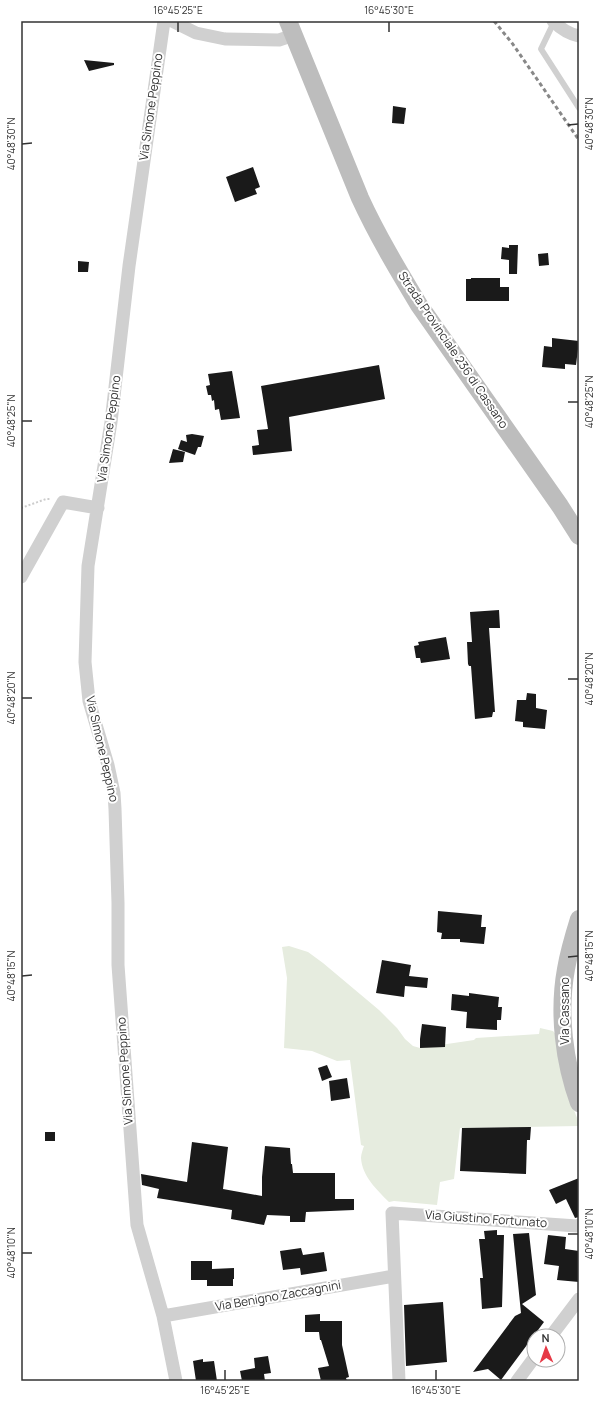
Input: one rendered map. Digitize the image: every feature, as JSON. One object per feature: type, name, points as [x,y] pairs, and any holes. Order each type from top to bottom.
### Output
[{"type":"main road","name":"Strada Provinciale 236 di Cassano","points":[[291,28],[370,220],[419,305],[560,506],[579,536]]},
{"type":"main road","name":"Via Cassano","points":[[579,919],[566,970],[563,989],[564,1044],[571,1078],[579,1103]]},
{"type":"street","name":"Via Simone Peppino","points":[[164,21],[130,258],[111,422],[88,566],[85,662],[89,701],[108,765],[115,801],[118,965],[137,1225],[163,1316],[176,1381]]},
{"type":"street","points":[[172,21],[196,33],[225,38],[279,40],[291,28]]},
{"type":"street","points":[[553,22],[569,34],[579,36]]},
{"type":"street","points":[[21,577],[63,502],[98,508]]},
{"type":"street","name":"Via Giustino Fortunato","points":[[394,1276],[392,1213],[569,1226],[579,1225]]},
{"type":"street","points":[[394,1276],[399,1381]]},
{"type":"street","name":"Via Benigno Zaccagnini","points":[[163,1316],[394,1276]]},
{"type":"street","points":[[557,1328],[579,1299]]},
{"type":"street","points":[[517,1381],[527,1368]]},
{"type":"lane","points":[[553,22],[541,49],[579,108]]},
{"type":"path","points":[[21,508],[46,499],[63,502]]},
{"type":"shaded area","points":[[289,946],[308,952],[323,963],[379,1010],[413,1046],[420,1048],[474,1040],[476,1038],[539,1034],[540,1028],[553,1031],[559,1038],[572,1105],[579,1126],[460,1128],[454,1179],[440,1182],[437,1205],[394,1201],[389,1202],[367,1177],[362,1165],[361,1156],[364,1146],[361,1145],[350,1060],[337,1061],[312,1051],[284,1048],[287,978],[282,947]]},
{"type":"building","points":[[84,60],[114,63],[114,65],[89,71]]},
{"type":"building","points":[[393,106],[406,108],[404,124],[392,123]]},
{"type":"building","points":[[253,167],[260,187],[255,189],[257,194],[235,202],[226,177]]},
{"type":"building","points":[[509,245],[518,245],[517,274],[509,274],[509,260],[501,259],[502,247],[509,248]]},
{"type":"building","points":[[548,253],[549,265],[539,266],[538,254]]},
{"type":"building","points":[[78,261],[89,262],[88,272],[78,272]]},
{"type":"building","points":[[500,278],[500,287],[509,287],[509,301],[466,301],[466,279]]},
{"type":"building","points":[[552,338],[579,341],[576,365],[565,364],[565,369],[542,367],[544,346],[552,347]]},
{"type":"building","points":[[379,365],[385,399],[289,417],[292,451],[253,455],[252,446],[259,445],[257,430],[268,429],[261,386]]},
{"type":"building","points":[[232,371],[240,418],[221,420],[219,409],[215,410],[214,400],[212,401],[211,395],[208,395],[206,386],[210,385],[208,374]]},
{"type":"building","points":[[192,434],[204,436],[201,447],[198,447],[195,455],[178,449],[181,440],[187,442],[186,435]]},
{"type":"building","points":[[173,449],[185,452],[183,462],[169,463]]},
{"type":"building","points":[[499,610],[500,628],[489,628],[495,712],[493,712],[492,717],[475,719],[471,666],[468,664],[467,642],[472,642],[470,612]]},
{"type":"building","points":[[446,637],[450,659],[421,663],[420,658],[416,658],[414,646],[419,645],[418,642]]},
{"type":"building","points":[[527,693],[536,694],[536,708],[547,710],[545,729],[523,727],[523,722],[515,721],[517,700],[526,700]]},
{"type":"building","points":[[438,911],[482,915],[481,927],[486,927],[484,944],[460,942],[460,939],[441,939],[442,933],[437,932]]},
{"type":"building","points":[[382,960],[411,965],[409,976],[428,978],[427,988],[405,986],[404,997],[376,993]]},
{"type":"building","points":[[469,993],[499,997],[498,1007],[502,1007],[501,1020],[497,1020],[497,1030],[466,1028],[467,1012],[451,1010],[452,994],[469,996]]},
{"type":"building","points":[[422,1024],[446,1027],[445,1047],[420,1048]]},
{"type":"building","points":[[327,1065],[332,1077],[322,1081],[318,1068]]},
{"type":"building","points":[[347,1078],[350,1098],[331,1101],[329,1081]]},
{"type":"building","points":[[531,1127],[530,1140],[527,1140],[526,1174],[460,1171],[462,1128]]},
{"type":"building","points":[[45,1132],[55,1132],[55,1141],[45,1141]]},
{"type":"building","points":[[192,1142],[228,1147],[223,1189],[262,1196],[265,1146],[290,1148],[293,1173],[335,1173],[335,1199],[354,1199],[354,1210],[306,1212],[305,1222],[290,1222],[290,1216],[267,1215],[264,1225],[231,1219],[232,1210],[157,1198],[159,1189],[142,1185],[141,1174],[187,1182]]},
{"type":"building","points":[[579,1178],[579,1217],[575,1218],[566,1199],[556,1204],[549,1190]]},
{"type":"building","points":[[497,1230],[497,1235],[504,1235],[502,1307],[482,1309],[480,1278],[483,1278],[479,1239],[485,1239],[484,1231]]},
{"type":"building","points":[[529,1233],[536,1295],[522,1304],[544,1322],[540,1328],[526,1328],[526,1346],[501,1380],[488,1369],[473,1372],[515,1316],[521,1313],[513,1234]]},
{"type":"building","points":[[548,1235],[566,1237],[565,1249],[579,1251],[579,1282],[557,1280],[559,1266],[544,1264]]},
{"type":"building","points":[[301,1248],[303,1255],[324,1252],[327,1271],[301,1275],[300,1268],[283,1270],[280,1251]]},
{"type":"building","points":[[191,1261],[212,1261],[212,1269],[234,1268],[233,1286],[207,1286],[207,1280],[191,1280]]},
{"type":"building","points":[[443,1302],[447,1362],[406,1366],[404,1305]]},
{"type":"building","points":[[320,1314],[320,1321],[342,1321],[342,1345],[349,1377],[346,1378],[347,1381],[321,1381],[318,1368],[329,1366],[320,1340],[319,1332],[305,1332],[305,1315]]},
{"type":"building","points":[[268,1356],[271,1373],[264,1374],[265,1381],[242,1381],[240,1371],[255,1368],[254,1358]]},
{"type":"building","points":[[203,1359],[203,1362],[214,1361],[217,1381],[196,1381],[193,1361]]},
{"type":"railway","points":[[494,21],[512,43],[579,140]]}]
